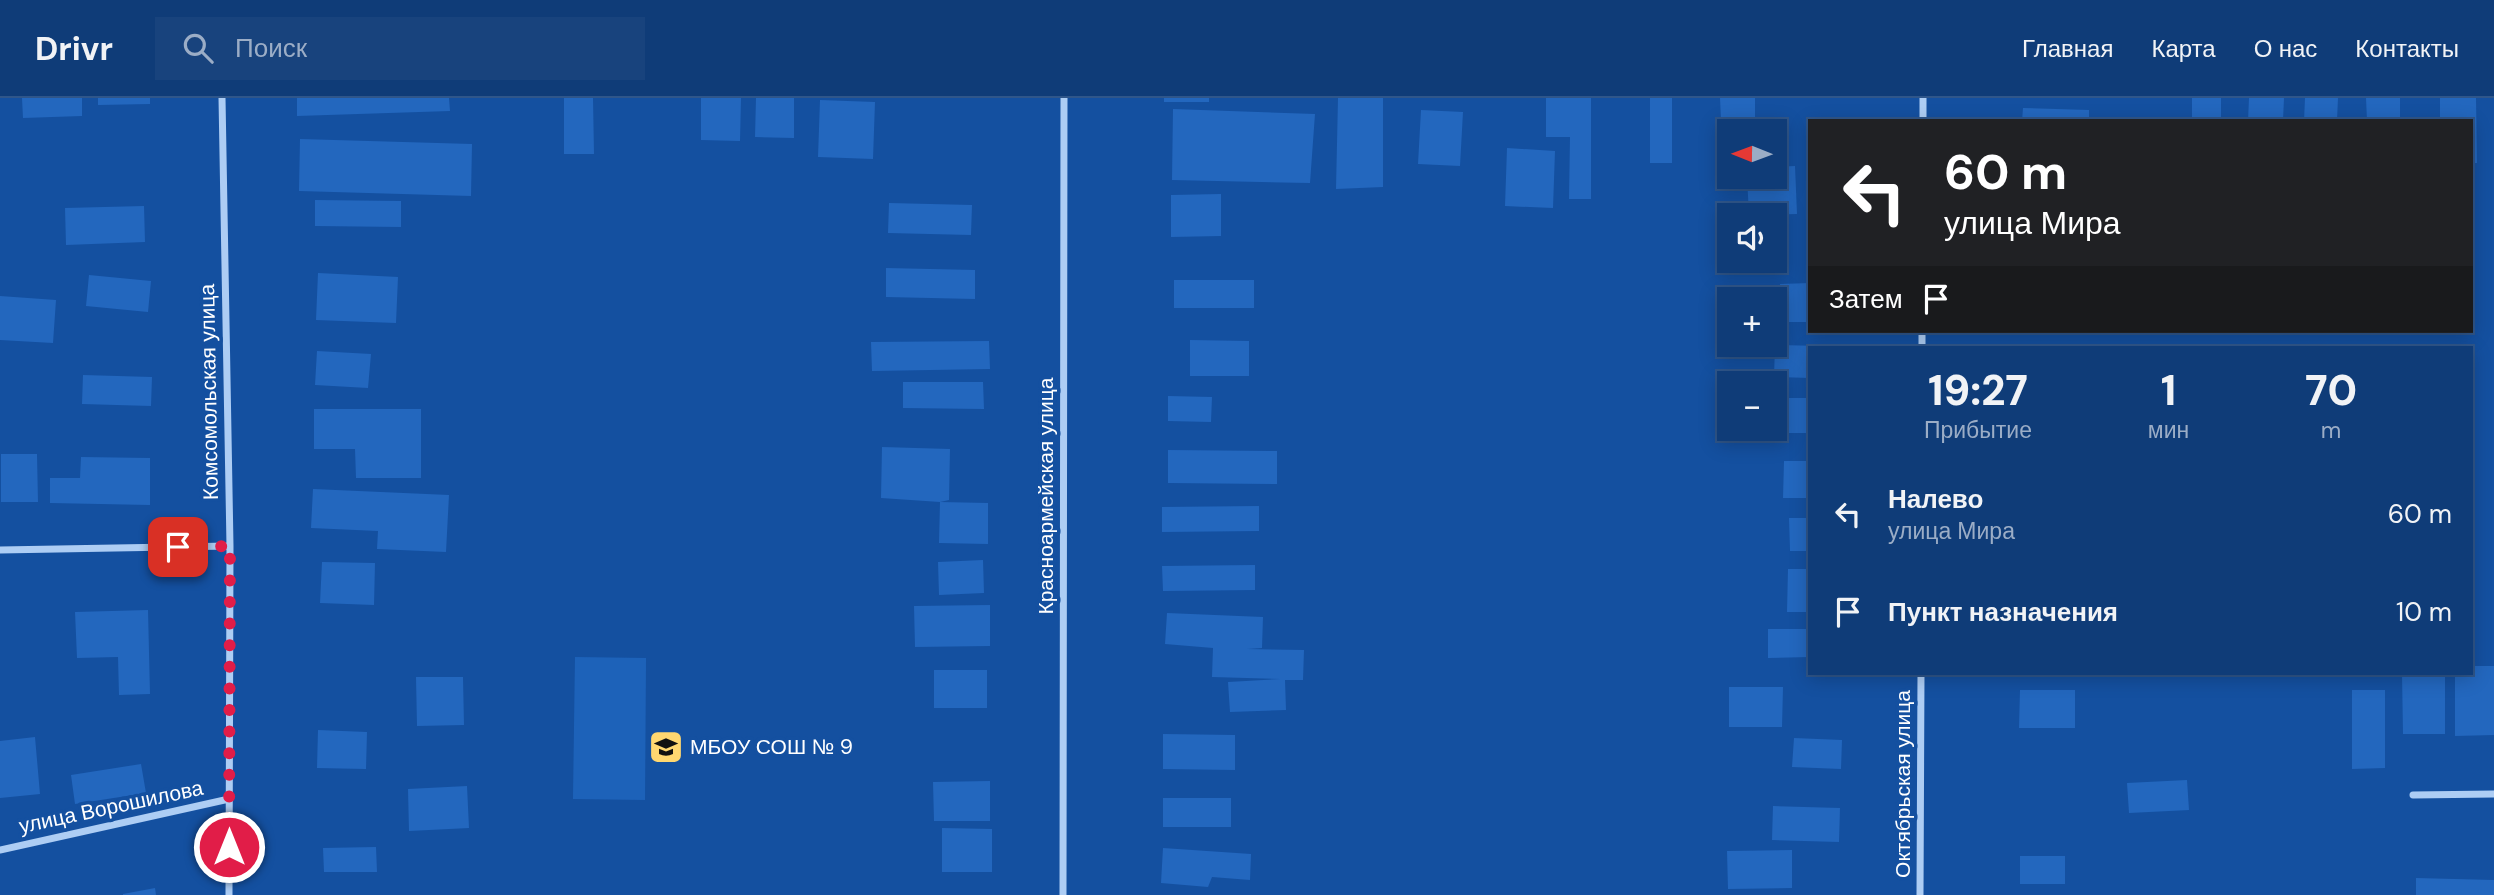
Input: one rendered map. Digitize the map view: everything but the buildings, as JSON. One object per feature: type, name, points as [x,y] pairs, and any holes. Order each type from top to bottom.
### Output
[{"type":"street","name":"Комсомольская улица","points":[[222,98],[230,546],[229,895]]},
{"type":"street","name":"Красноармейская улица","points":[[1063,895],[1064,98]]},
{"type":"street","points":[[1923,98],[1923,119]]},
{"type":"street","points":[[0,550],[230,546]]},
{"type":"street","name":"Октябрьская улица","points":[[1920,895],[1921,675]]},
{"type":"street","points":[[2413,795],[2494,794]]},
{"type":"street","name":"улица Ворошилова","points":[[0,850],[229,799]]},
{"type":"shaded area","points":[[575,657],[646,658],[645,800],[573,799]]},
{"type":"place","name":"МБОУ СОШ № 9","points":[[666,747]]},
{"type":"route","points":[[178,547],[230,546],[229,847]]}]
